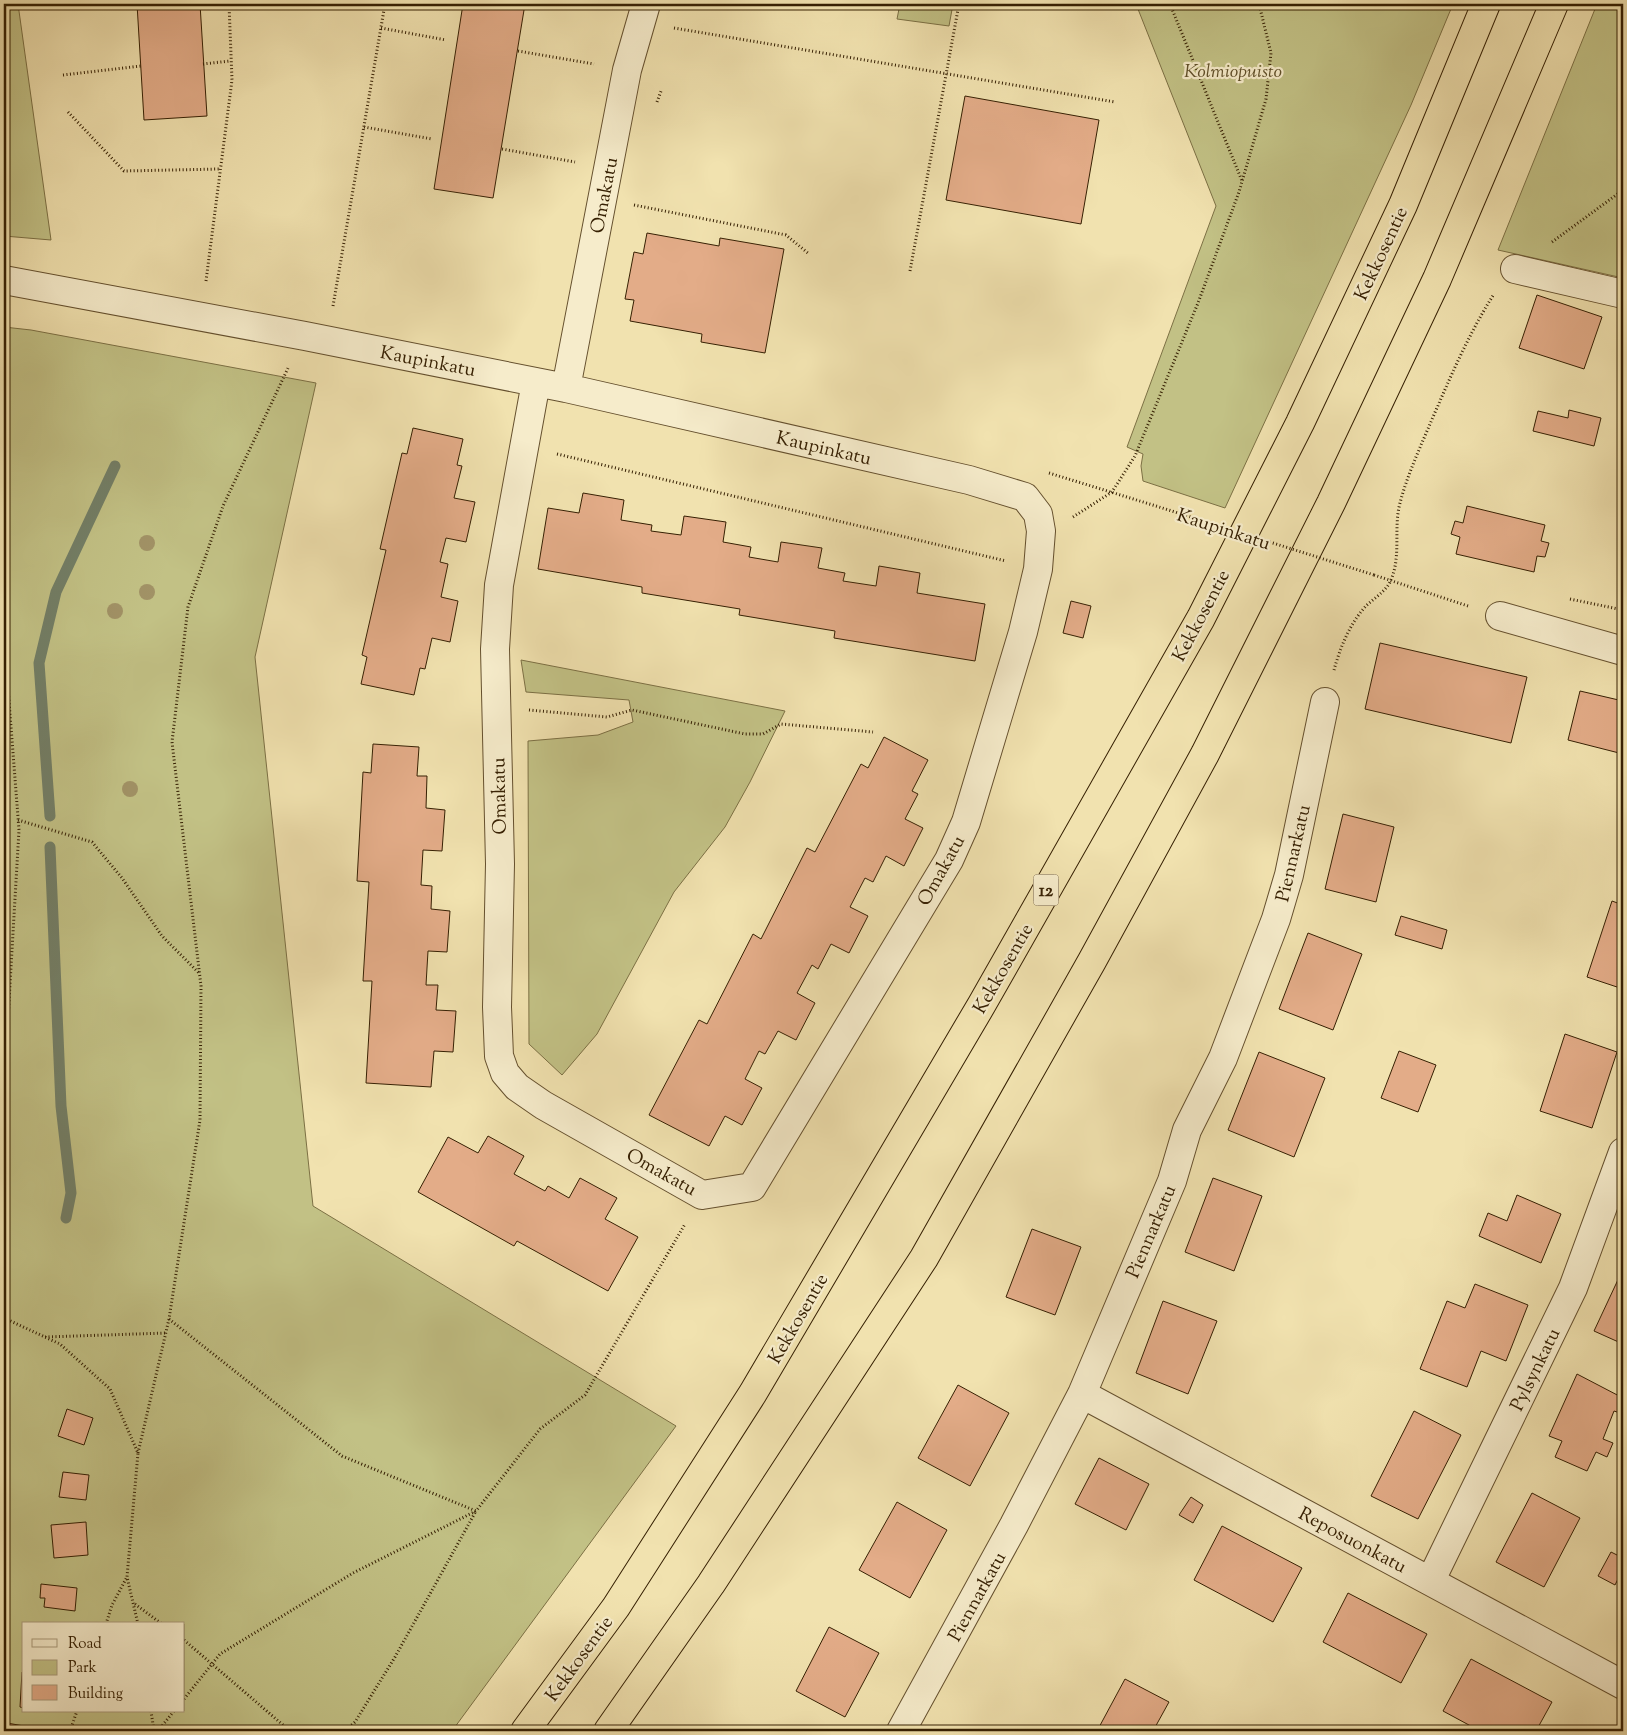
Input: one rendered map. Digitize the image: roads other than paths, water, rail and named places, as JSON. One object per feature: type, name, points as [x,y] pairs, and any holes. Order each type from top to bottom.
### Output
[{"type":"highway","name":"Kekkosentie","points":[[525,1731],[616,1606],[753,1393],[982,1004],[1201,618],[1300,423],[1403,205],[1486,4]]},
{"type":"highway","points":[[608,1731],[716,1576],[924,1258],[1092,961],[1204,754],[1331,503],[1437,279],[1554,4]]},
{"type":"street","name":"Omakatu","points":[[566,388],[627,70],[644,13]]},
{"type":"street","points":[[1515,269],[1623,294]]},
{"type":"street","name":"Kaupinkatu","points":[[4,280],[304,336],[566,388],[1004,489]]},
{"type":"street","name":"Omakatu","points":[[536,382],[499,585],[495,649],[500,864],[499,1056],[505,1073],[517,1086],[543,1105],[702,1195],[752,1187],[949,860],[966,822],[1023,632],[1038,569],[1041,531],[1038,514],[1025,497],[1004,489]]},
{"type":"street","points":[[1500,616],[1623,650]]},
{"type":"street","name":"Piennarkatu","points":[[901,1731],[1014,1525],[1082,1394],[1172,1181],[1187,1130],[1223,1058],[1276,919],[1289,874],[1325,702]]},
{"type":"street","name":"Pylsynkatu","points":[[1431,1580],[1573,1288],[1623,1152]]},
{"type":"street","name":"Reposuonkatu","points":[[1082,1394],[1431,1580],[1623,1685]]},
{"type":"waterway","points":[[50,816],[39,663],[56,592],[115,466]]},
{"type":"waterway","points":[[50,847],[61,1106],[71,1193],[66,1218]]},
{"type":"park label","name":"Kolmiopuisto","points":[[1233,70]]}]
